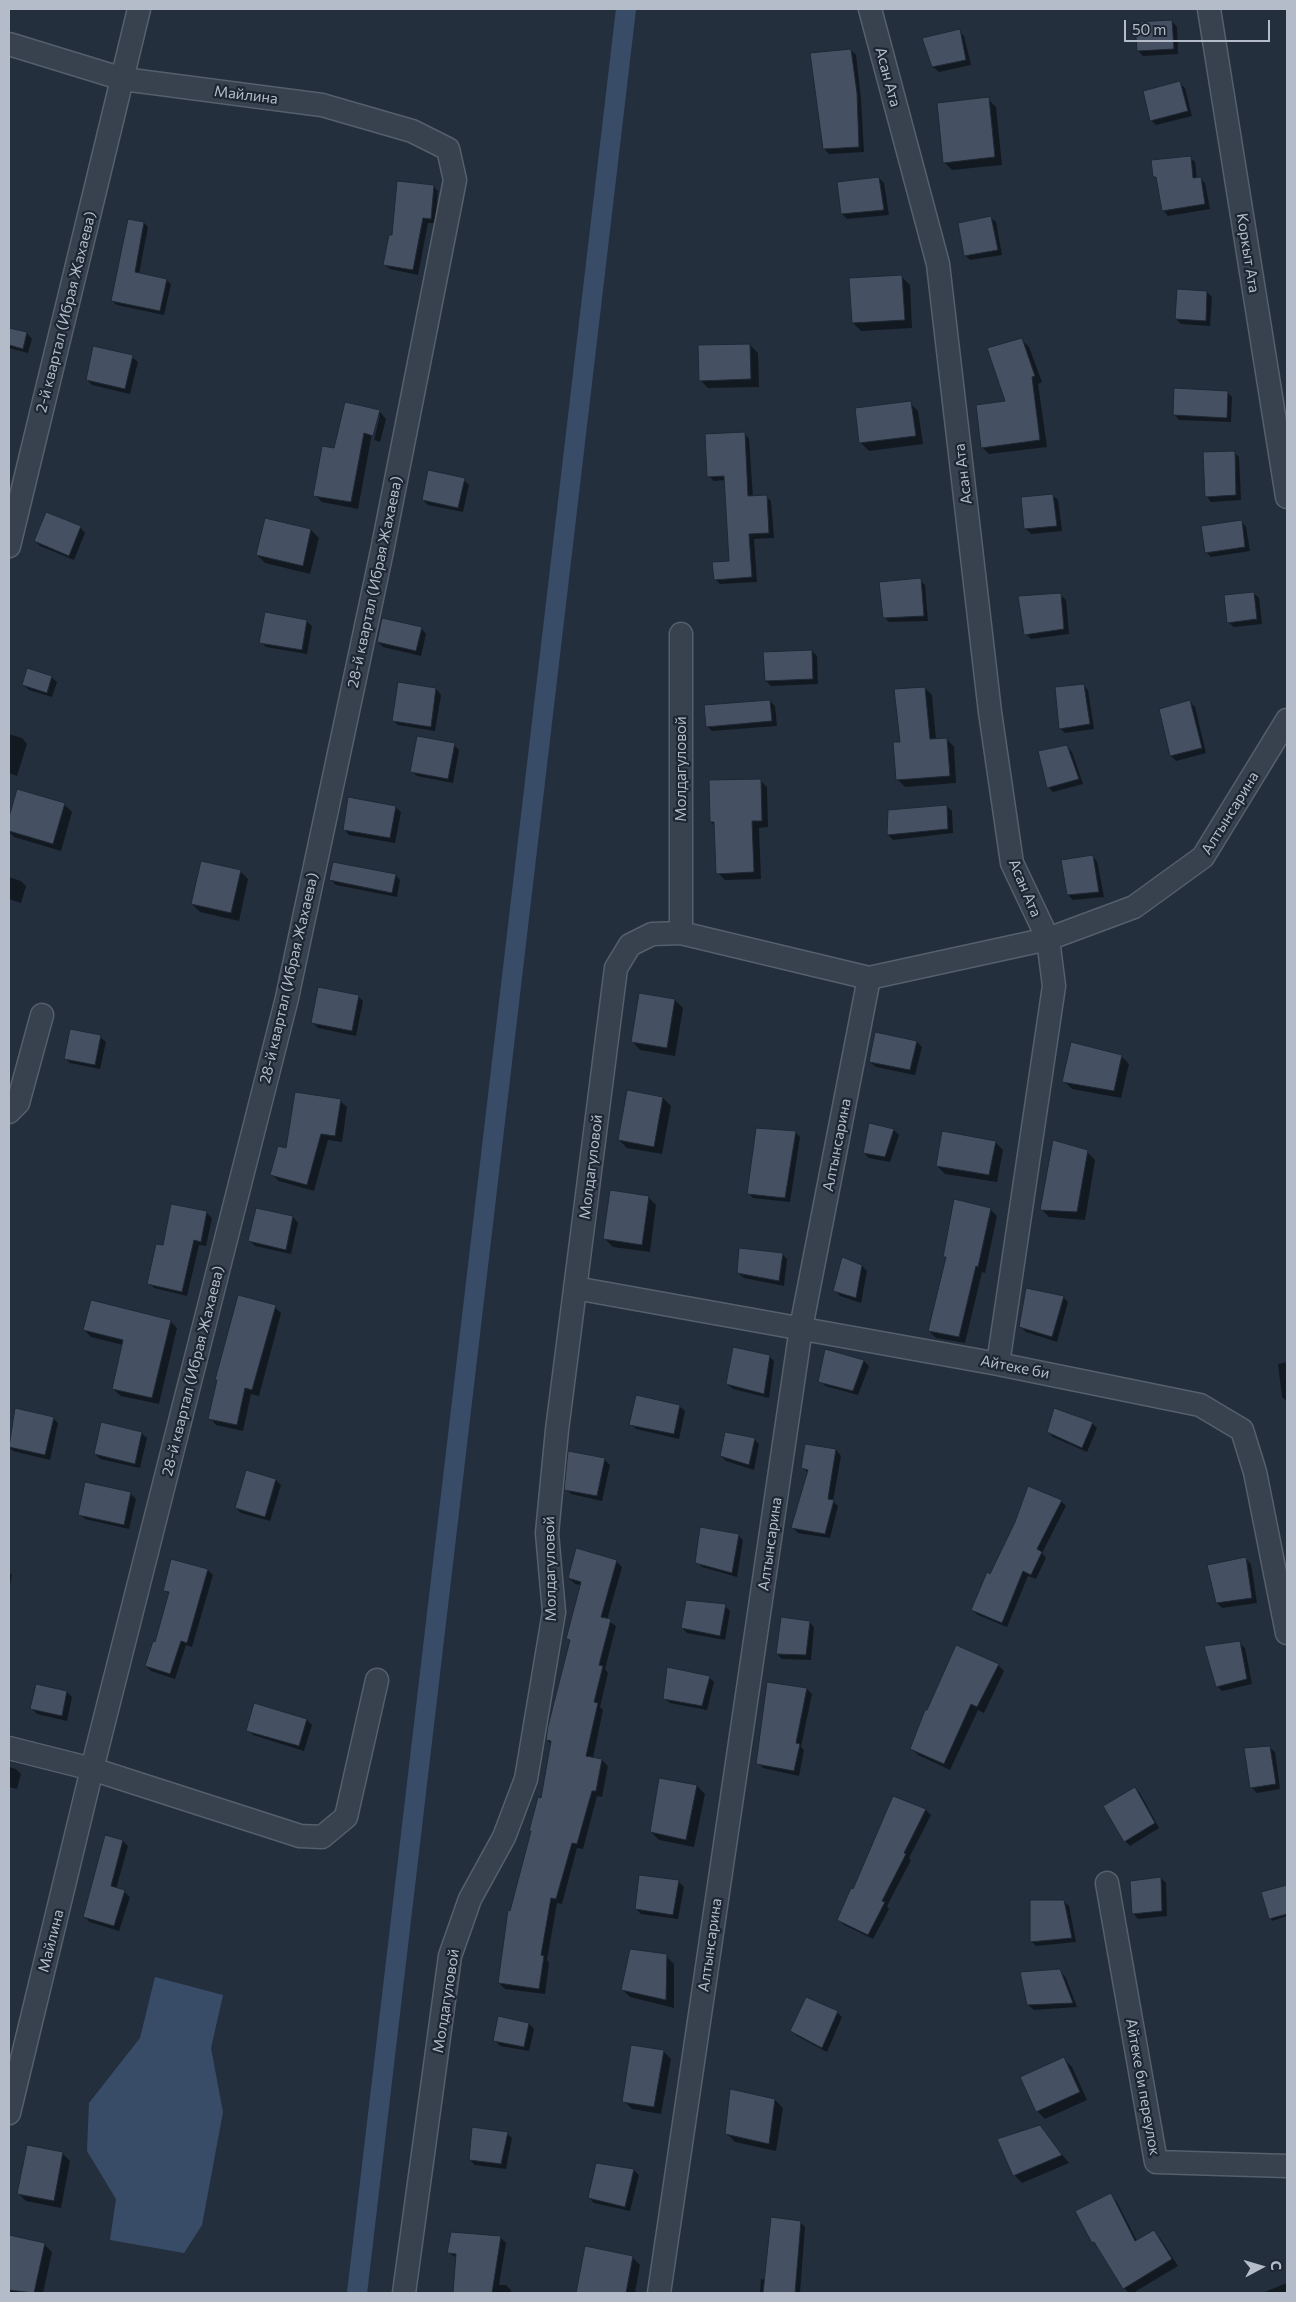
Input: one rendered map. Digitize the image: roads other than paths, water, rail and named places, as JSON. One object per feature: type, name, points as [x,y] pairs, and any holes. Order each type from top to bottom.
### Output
[{"type":"street","name":"2-й квартал (Ибрая Жахаева)","points":[[9,546],[139,9]]},
{"type":"street","name":"Асан Ата","points":[[870,9],[938,264],[990,712],[1012,863],[1048,940]]},
{"type":"street","name":"Коркыт Ата","points":[[1209,9],[1287,497]]},
{"type":"street","name":"Майлина","points":[[9,44],[123,78],[322,104],[412,131],[448,149],[455,180]]},
{"type":"street","name":"28-й квартал (Ибрая Жахаева)","points":[[92,1769],[287,998],[382,551],[455,180]]},
{"type":"street","name":"Молдагуловой","points":[[681,634],[681,934]]},
{"type":"street","name":"Алтынсарина","points":[[659,2293],[802,1328],[870,978],[1048,940],[1134,907],[1203,857],[1287,720]]},
{"type":"street","name":"Молдагуловой","points":[[404,2293],[450,1956],[470,1899],[504,1837],[526,1779],[554,1612],[547,1533],[557,1430],[616,968],[630,945],[652,934],[681,934],[870,978]]},
{"type":"street","points":[[998,1364],[1054,986],[1048,940]]},
{"type":"street","points":[[9,1112],[18,1103],[42,1016]]},
{"type":"street","name":"Айтеке би","points":[[576,1288],[998,1364],[1200,1405],[1242,1430],[1255,1472],[1287,1633]]},
{"type":"street","points":[[9,1748],[92,1769],[300,1836],[322,1837],[346,1817],[377,1680]]},
{"type":"street","name":"Майлина","points":[[9,2113],[92,1769]]},
{"type":"street","name":"Айтеке би переулок","points":[[1107,1883],[1156,2162],[1287,2166]]},
{"type":"water","points":[[155,1977],[223,1995],[211,2048],[223,2112],[202,2225],[184,2253],[110,2240],[116,2199],[87,2151],[89,2103],[140,2038]]},
{"type":"waterway","points":[[357,2293],[626,9]]}]
